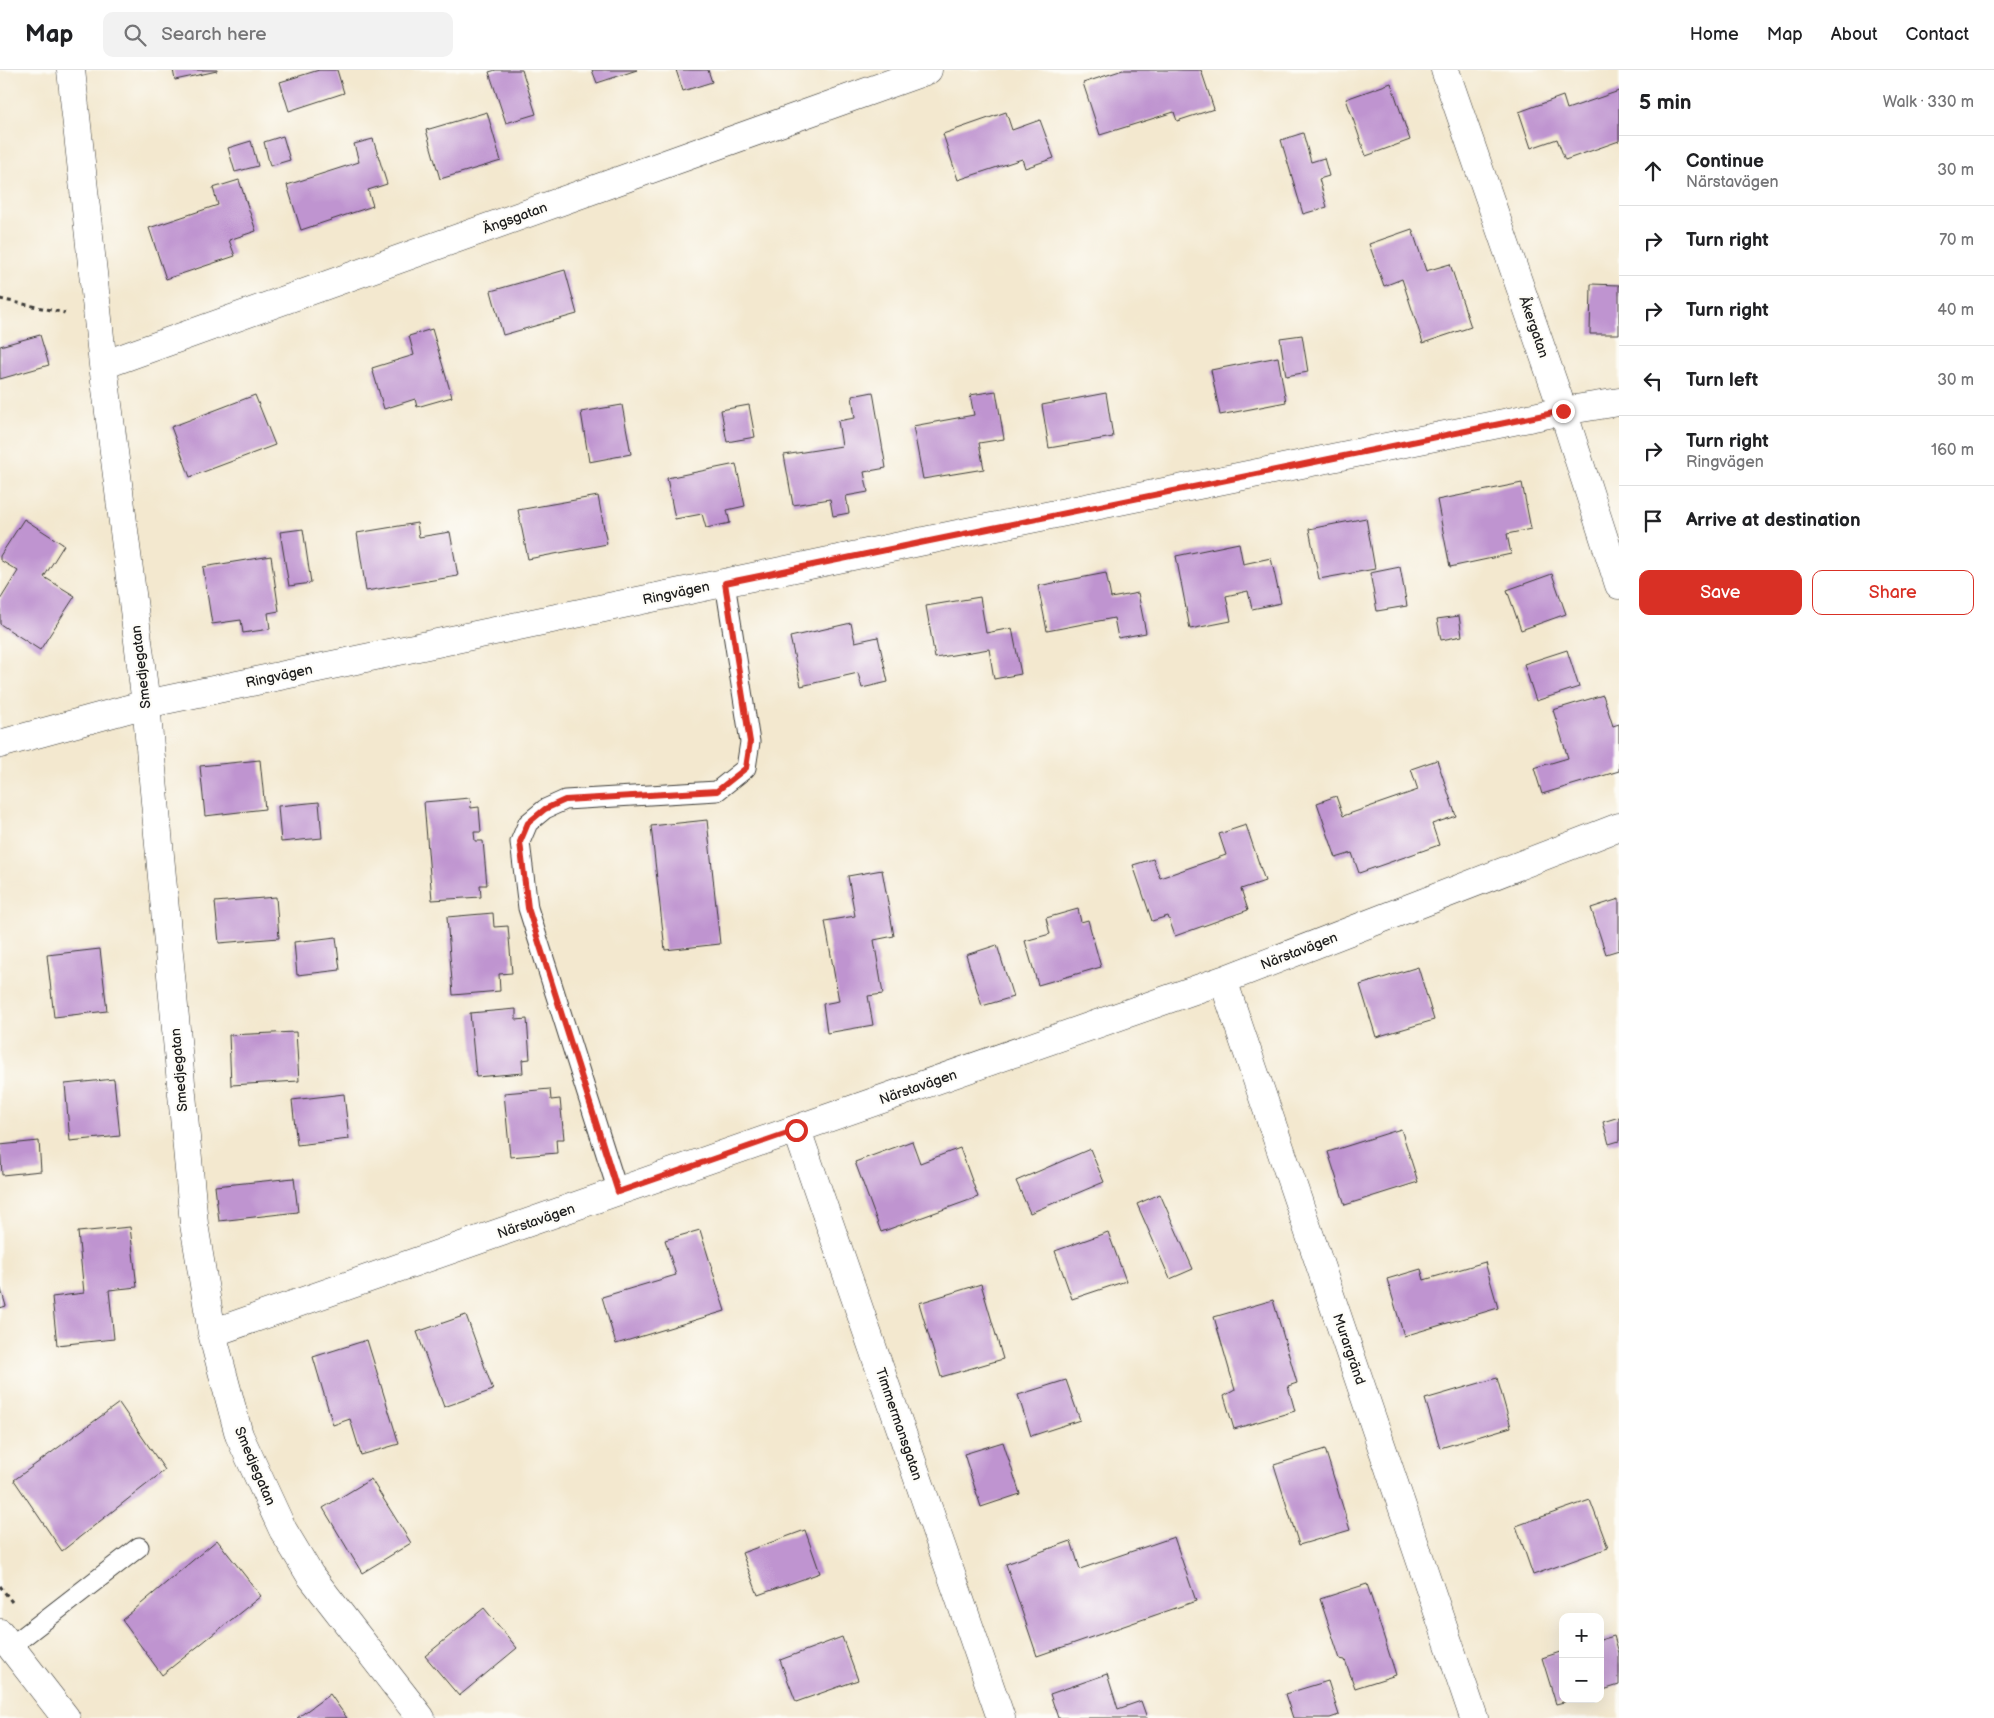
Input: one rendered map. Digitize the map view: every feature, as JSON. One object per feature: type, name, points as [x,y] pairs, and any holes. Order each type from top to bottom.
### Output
[{"type":"street","name":"Smedjegatan","points":[[71,70],[103,365],[146,704],[194,1224],[212,1333],[239,1434],[283,1530],[310,1575],[421,1718]]},
{"type":"street","name":"Ängsgatan","points":[[103,365],[928,70]]},
{"type":"street","name":"Åkergatan","points":[[1446,70],[1563,411],[1619,585]]},
{"type":"street","name":"Ringvägen","points":[[0,744],[146,704],[1563,411],[1619,402]]},
{"type":"street","name":"Närstavägen","points":[[212,1333],[1223,980],[1619,827]]},
{"type":"street","name":"Murargränd","points":[[1223,980],[1474,1718]]},
{"type":"street","name":"Timmermansgatan","points":[[796,1130],[1000,1718]]},
{"type":"street","points":[[5,1640],[66,1718]]},
{"type":"lane","points":[[618,1192],[528,908],[520,842],[528,823],[545,809],[565,800],[717,791],[746,768],[750,742],[725,583]]},
{"type":"lane","points":[[5,1640],[139,1547]]},
{"type":"path","points":[[0,300],[64,313],[97,311]]},
{"type":"building","points":[[173,70],[217,70],[217,71],[175,80]]},
{"type":"building","points":[[319,70],[337,70],[344,93],[289,111],[280,82]]},
{"type":"building","points":[[496,70],[522,70],[536,114],[506,123],[489,72]]},
{"type":"building","points":[[592,70],[637,70],[597,83]]},
{"type":"building","points":[[676,70],[708,70],[712,82],[683,91]]},
{"type":"building","points":[[1123,70],[1201,70],[1214,109],[1177,121],[1174,112],[1100,135],[1083,83]]},
{"type":"building","points":[[1391,83],[1410,140],[1366,156],[1346,99]]},
{"type":"building","points":[[1619,91],[1619,141],[1565,160],[1557,139],[1531,148],[1519,112],[1563,96],[1567,109]]},
{"type":"building","points":[[487,112],[501,161],[440,179],[426,130]]},
{"type":"building","points":[[1006,112],[1012,130],[1040,120],[1054,158],[1025,168],[1022,159],[958,180],[943,134]]},
{"type":"building","points":[[1303,133],[1311,162],[1324,158],[1329,176],[1319,179],[1327,207],[1303,214],[1281,140]]},
{"type":"building","points":[[283,136],[290,160],[270,166],[264,142]]},
{"type":"building","points":[[373,139],[387,184],[368,190],[373,206],[301,230],[287,185],[359,162],[354,144]]},
{"type":"building","points":[[251,141],[258,166],[235,172],[228,148]]},
{"type":"building","points":[[239,180],[256,231],[229,240],[235,256],[166,279],[149,228],[218,205],[213,188]]},
{"type":"building","points":[[1412,229],[1426,271],[1450,264],[1471,327],[1423,343],[1402,279],[1384,286],[1369,244]]},
{"type":"building","points":[[565,270],[577,314],[503,335],[491,291]]},
{"type":"building","points":[[1591,284],[1619,285],[1619,334],[1590,334]]},
{"type":"building","points":[[432,329],[452,397],[417,407],[415,399],[384,409],[372,368],[414,355],[409,336]]},
{"type":"building","points":[[40,335],[49,365],[0,379],[0,346]]},
{"type":"building","points":[[1302,335],[1308,372],[1286,376],[1280,338]]},
{"type":"building","points":[[1278,357],[1286,402],[1220,415],[1211,370]]},
{"type":"building","points":[[996,391],[1004,439],[979,443],[984,469],[923,479],[913,426],[974,415],[970,395]]},
{"type":"building","points":[[873,392],[886,468],[864,472],[868,492],[846,496],[849,513],[833,516],[830,499],[793,505],[784,455],[842,446],[838,421],[855,418],[852,396]]},
{"type":"building","points":[[1106,393],[1113,437],[1049,448],[1042,405]]},
{"type":"building","points":[[255,395],[275,445],[190,477],[171,427]]},
{"type":"building","points":[[622,405],[631,454],[589,462],[581,412]]},
{"type":"building","points":[[749,405],[755,437],[727,442],[721,410]]},
{"type":"building","points":[[736,464],[745,506],[727,510],[730,523],[706,528],[702,514],[675,519],[667,478]]},
{"type":"building","points":[[1522,483],[1531,529],[1507,534],[1511,554],[1450,567],[1437,500]]},
{"type":"building","points":[[598,496],[607,544],[528,559],[518,510]]},
{"type":"building","points":[[1366,518],[1375,569],[1319,579],[1309,529]]},
{"type":"building","points":[[24,519],[64,545],[44,577],[75,596],[40,650],[0,624],[0,600],[18,571],[0,560],[0,556]]},
{"type":"building","points":[[417,523],[419,537],[450,532],[458,576],[366,591],[357,533]]},
{"type":"building","points":[[303,529],[311,583],[289,586],[280,532]]},
{"type":"building","points":[[1239,543],[1243,564],[1271,558],[1281,603],[1252,609],[1248,591],[1226,596],[1231,621],[1190,629],[1176,556]]},
{"type":"building","points":[[271,556],[279,611],[268,613],[270,629],[243,633],[241,620],[212,624],[203,567]]},
{"type":"building","points":[[1400,567],[1407,606],[1377,611],[1370,573]]},
{"type":"building","points":[[1106,573],[1111,598],[1138,593],[1146,633],[1118,638],[1114,618],[1047,631],[1038,586]]},
{"type":"building","points":[[1552,574],[1566,614],[1521,630],[1507,590]]},
{"type":"building","points":[[980,597],[986,633],[1012,628],[1021,674],[994,679],[989,649],[935,658],[926,606]]},
{"type":"building","points":[[1459,616],[1462,636],[1441,640],[1437,619]]},
{"type":"building","points":[[851,623],[855,642],[878,637],[888,682],[862,688],[858,673],[801,686],[790,637]]},
{"type":"building","points":[[1567,650],[1579,687],[1536,701],[1524,664]]},
{"type":"building","points":[[1603,695],[1613,726],[1619,724],[1619,771],[1542,794],[1534,768],[1568,758],[1553,710]]},
{"type":"building","points":[[260,760],[265,809],[205,816],[200,766]]},
{"type":"building","points":[[1437,760],[1456,816],[1432,824],[1439,845],[1359,873],[1352,853],[1336,858],[1317,803],[1336,796],[1343,816],[1418,790],[1411,769]]},
{"type":"building","points":[[470,798],[471,808],[479,807],[481,832],[474,832],[475,841],[483,841],[487,885],[480,885],[481,897],[432,900],[424,802]]},
{"type":"building","points":[[319,802],[322,838],[281,842],[278,806]]},
{"type":"building","points":[[707,820],[720,944],[665,950],[651,826]]},
{"type":"building","points":[[1246,825],[1265,881],[1241,889],[1248,910],[1175,936],[1168,916],[1152,921],[1133,865],[1153,859],[1160,878],[1226,855],[1219,834]]},
{"type":"building","points":[[882,870],[894,936],[874,940],[883,994],[868,996],[873,1025],[827,1033],[823,1004],[839,1001],[825,921],[855,916],[848,876]]},
{"type":"building","points":[[276,897],[279,938],[219,943],[215,902]]},
{"type":"building","points":[[1619,899],[1619,950],[1606,954],[1591,908]]},
{"type":"building","points":[[1078,909],[1081,922],[1088,920],[1101,967],[1038,985],[1025,941],[1050,934],[1046,918]]},
{"type":"building","points":[[493,913],[494,927],[508,926],[512,973],[499,974],[500,991],[453,995],[447,917]]},
{"type":"building","points":[[336,937],[340,970],[297,975],[294,942]]},
{"type":"building","points":[[997,945],[1013,997],[982,1006],[966,955]]},
{"type":"building","points":[[100,949],[107,1011],[54,1017],[47,955]]},
{"type":"building","points":[[1418,967],[1434,1020],[1376,1037],[1360,985]]},
{"type":"building","points":[[516,1009],[516,1020],[527,1019],[530,1059],[522,1060],[523,1073],[476,1077],[470,1013]]},
{"type":"building","points":[[296,1032],[299,1081],[231,1085],[229,1035]]},
{"type":"building","points":[[114,1079],[120,1136],[70,1141],[65,1084]]},
{"type":"building","points":[[550,1089],[551,1100],[560,1099],[564,1139],[556,1139],[557,1153],[510,1157],[504,1093]]},
{"type":"building","points":[[344,1094],[349,1139],[297,1145],[292,1100]]},
{"type":"building","points":[[1619,1117],[1619,1141],[1609,1144],[1603,1122]]},
{"type":"building","points":[[1401,1129],[1418,1182],[1345,1205],[1328,1152]]},
{"type":"building","points":[[39,1141],[41,1171],[2,1175],[0,1145]]},
{"type":"building","points":[[912,1141],[920,1163],[960,1148],[978,1197],[881,1232],[855,1162]]},
{"type":"building","points":[[1090,1149],[1104,1182],[1030,1213],[1016,1181]]},
{"type":"building","points":[[294,1178],[298,1212],[219,1221],[215,1186]]},
{"type":"building","points":[[1160,1194],[1193,1269],[1170,1279],[1137,1204]]},
{"type":"building","points":[[130,1227],[137,1287],[109,1290],[114,1339],[57,1345],[52,1297],[84,1293],[78,1232]]},
{"type":"building","points":[[700,1230],[725,1311],[616,1344],[602,1297],[676,1275],[665,1240]]},
{"type":"building","points":[[1108,1232],[1126,1281],[1072,1299],[1055,1251]]},
{"type":"building","points":[[1485,1262],[1498,1308],[1404,1336],[1387,1279],[1421,1269],[1424,1280]]},
{"type":"building","points":[[981,1284],[1003,1359],[941,1377],[919,1303]]},
{"type":"building","points":[[0,1286],[6,1306],[0,1308]]},
{"type":"building","points":[[1273,1300],[1297,1383],[1288,1386],[1295,1411],[1234,1429],[1224,1396],[1235,1390],[1214,1317]]},
{"type":"building","points":[[466,1315],[493,1390],[444,1407],[417,1332]]},
{"type":"building","points":[[367,1340],[399,1444],[361,1455],[350,1419],[333,1425],[313,1357]]},
{"type":"building","points":[[1497,1378],[1511,1427],[1440,1448],[1425,1399]]},
{"type":"building","points":[[1066,1380],[1080,1420],[1031,1436],[1018,1395]]},
{"type":"building","points":[[119,1403],[165,1470],[62,1551],[14,1480]]},
{"type":"building","points":[[1003,1442],[1020,1494],[981,1507],[964,1454]]},
{"type":"building","points":[[1325,1449],[1350,1530],[1299,1545],[1274,1465]]},
{"type":"building","points":[[371,1479],[411,1543],[362,1573],[323,1508]]},
{"type":"building","points":[[1590,1500],[1608,1548],[1533,1575],[1516,1526]]},
{"type":"building","points":[[805,1530],[820,1573],[758,1595],[742,1553]]},
{"type":"building","points":[[1174,1537],[1196,1601],[1037,1656],[1006,1564],[1071,1541],[1080,1569]]},
{"type":"building","points":[[217,1540],[261,1596],[162,1675],[122,1620]]},
{"type":"building","points":[[1367,1584],[1396,1675],[1355,1688],[1345,1660],[1340,1659],[1320,1599]]},
{"type":"building","points":[[484,1608],[517,1648],[459,1696],[425,1656]]},
{"type":"building","points":[[1614,1636],[1619,1653],[1619,1685],[1604,1690],[1604,1658],[1604,1639]]},
{"type":"building","points":[[842,1637],[858,1680],[796,1702],[780,1660]]},
{"type":"building","points":[[1559,1652],[1560,1703],[1556,1704],[1542,1658]]},
{"type":"building","points":[[1107,1674],[1118,1709],[1141,1701],[1147,1718],[1058,1718],[1050,1694]]},
{"type":"building","points":[[1328,1681],[1339,1715],[1330,1718],[1293,1718],[1285,1694]]},
{"type":"building","points":[[330,1694],[347,1718],[297,1718]]},
{"type":"route","points":[[796,1130],[618,1192],[528,908],[520,842],[528,823],[545,809],[565,800],[717,791],[746,768],[750,742],[725,583],[1563,411]]}]
